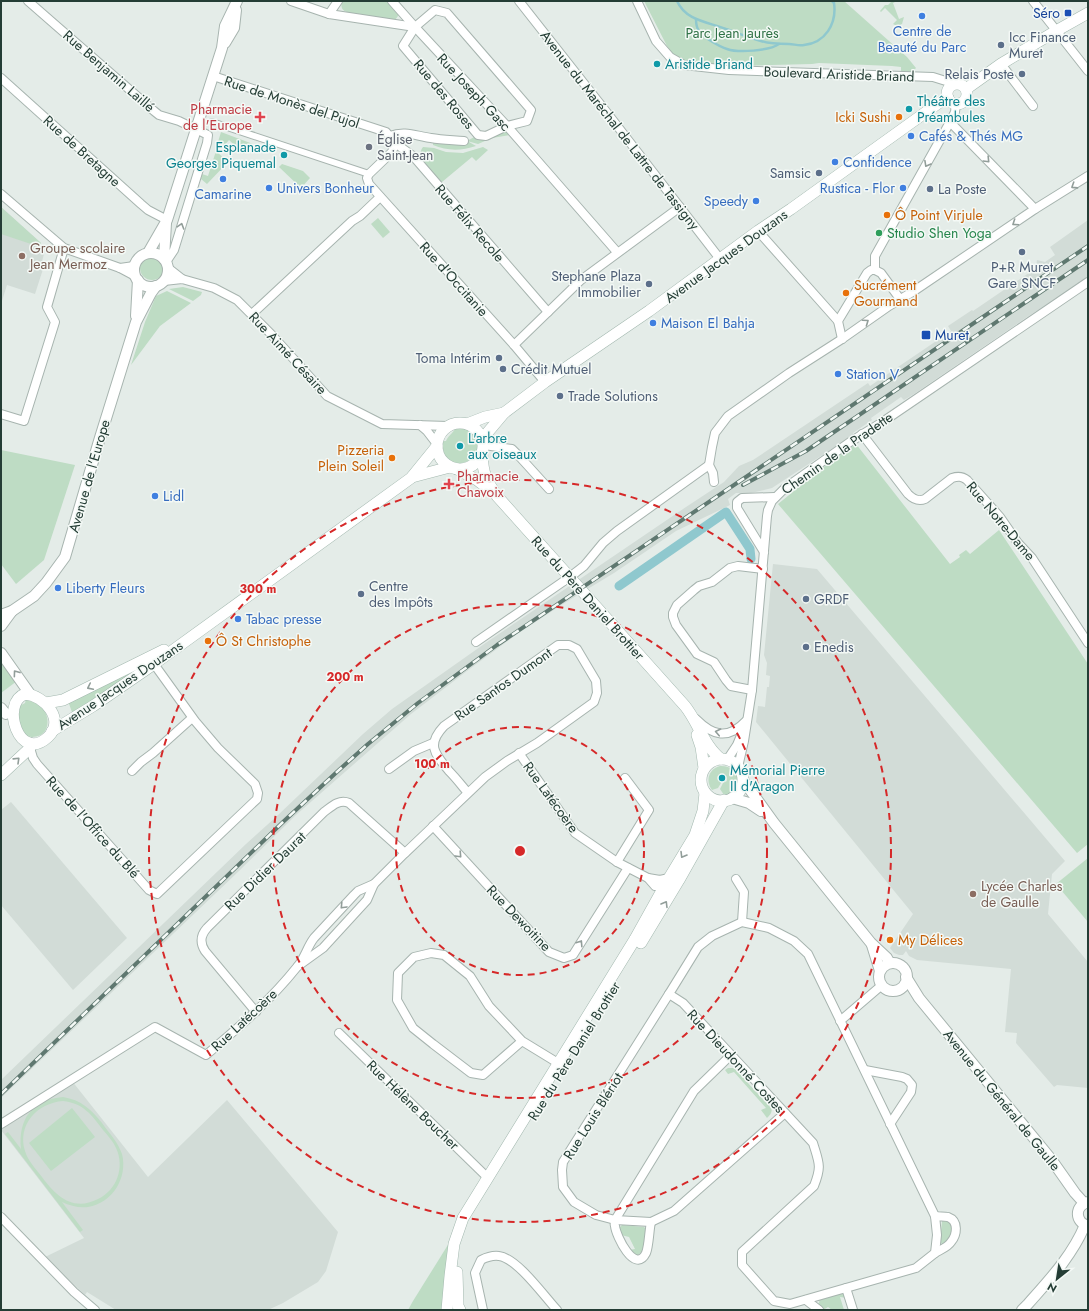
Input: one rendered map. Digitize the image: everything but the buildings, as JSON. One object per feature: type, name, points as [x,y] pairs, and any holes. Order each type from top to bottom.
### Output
[{"type":"main road","points":[[1056,31],[1070,17],[1088,7]]},
{"type":"main road","points":[[966,89],[1001,64],[1088,13]]},
{"type":"main road","points":[[960,84],[966,89],[967,94],[965,100],[960,104],[952,101],[948,89],[953,85],[960,84]]},
{"type":"main road","name":"Avenue Jacques Douzans","points":[[483,447],[488,432],[504,413],[545,382],[649,311],[758,231],[940,102],[952,101]]},
{"type":"main road","name":"Avenue Jacques Douzans","points":[[467,424],[485,417],[504,413]]},
{"type":"main road","points":[[457,423],[467,424],[476,429],[480,434],[483,447],[476,463],[472,466],[468,468],[454,468],[445,464],[439,456],[437,445],[440,434],[448,426],[457,423]]},
{"type":"main road","name":"Avenue Jacques Douzans","points":[[52,732],[154,664],[411,478],[437,445]]},
{"type":"main road","name":"Rue du Père Daniel Brottier","points":[[483,447],[482,468],[497,496]]},
{"type":"main road","name":"Avenue Jacques Douzans","points":[[411,478],[432,471],[454,468]]},
{"type":"main road","name":"Rue du Père Daniel Brottier","points":[[454,468],[477,480],[497,496],[691,714],[715,754],[724,759]]},
{"type":"main road","name":"Avenue Jacques Douzans","points":[[46,703],[63,700],[188,639]]},
{"type":"main road","points":[[1,775],[30,746],[41,742],[52,732],[54,726],[53,715],[46,703],[40,698],[30,694],[20,695],[11,700],[3,711],[6,729],[16,738],[30,746]]},
{"type":"main road","name":"Rue du Père Daniel Brottier","points":[[679,701],[689,717],[697,735],[701,747],[704,768]]},
{"type":"main road","points":[[724,759],[733,762],[738,767],[743,780],[739,792],[728,799],[714,799],[706,793],[702,787],[702,774],[704,768],[714,760],[724,759]]},
{"type":"main road","name":"Rue du Père Daniel Brottier","points":[[460,1310],[458,1306],[456,1276],[460,1245],[469,1220],[695,835],[700,825],[706,793]]},
{"type":"main road","name":"Rue du Père Daniel Brottier","points":[[447,1310],[454,1244],[463,1218],[635,939],[665,886],[728,799]]},
{"type":"street","name":"Rue Benjamin Laillé","points":[[28,1],[154,111],[196,128]]},
{"type":"street","points":[[136,274],[139,258],[148,253],[166,220],[222,48],[225,26],[237,1]]},
{"type":"street","points":[[291,1],[329,14],[415,27],[435,10],[447,14],[530,110],[527,121],[507,126]]},
{"type":"street","points":[[329,14],[338,1]]},
{"type":"street","name":"Rue Joseph Gasc","points":[[392,1],[507,126],[617,252]]},
{"type":"street","name":"Avenue du Maréchal de Lattre de Tassigny","points":[[519,1],[720,259]]},
{"type":"street","name":"Boulevard Aristide Briand","points":[[637,1],[656,41],[670,58],[684,65],[729,70],[933,77],[949,82],[953,85]]},
{"type":"street","points":[[1033,1],[1088,71]]},
{"type":"street","name":"Rue des Roses","points":[[415,27],[403,46],[478,134],[486,136],[507,126]]},
{"type":"street","points":[[1001,64],[1033,106]]},
{"type":"street","name":"Rue de Monès del Pujol","points":[[213,76],[386,132],[392,140]]},
{"type":"street","name":"Rue de Bretagne","points":[[1,78],[141,204],[148,210],[166,220]]},
{"type":"street","points":[[875,270],[875,256],[955,112],[952,101]]},
{"type":"street","points":[[212,122],[369,174],[392,152],[392,140],[398,133],[464,141]]},
{"type":"street","points":[[950,122],[1035,209]]},
{"type":"street","points":[[166,263],[174,250],[207,143],[208,135],[196,128]]},
{"type":"street","name":"Rue Félix Recole","points":[[392,140],[413,156],[548,312]]},
{"type":"street","name":"Rue d'Occitanie","points":[[369,174],[367,178],[369,184],[514,345],[545,382]]},
{"type":"street","points":[[714,482],[713,473],[709,466],[715,433],[728,416],[793,370],[842,339],[1035,209],[1088,176]]},
{"type":"street","points":[[1,194],[64,248],[136,274],[146,286],[160,284],[168,272],[166,263],[166,220]]},
{"type":"street","points":[[252,314],[346,226],[360,216],[380,197]]},
{"type":"street","points":[[514,345],[581,280],[680,207]]},
{"type":"street","points":[[758,231],[838,321],[842,339]]},
{"type":"street","points":[[1,414],[24,421],[55,322],[47,306],[64,248]]},
{"type":"street","points":[[148,253],[157,254],[166,263]]},
{"type":"street","name":"Rue Aimé Césaire","points":[[166,263],[182,280]]},
{"type":"street","points":[[838,321],[867,273],[871,270],[881,273],[900,299]]},
{"type":"street","name":"Avenue de l'Europe","points":[[136,274],[138,298],[136,322]]},
{"type":"street","name":"Rue Aimé Césaire","points":[[160,284],[182,280],[214,288],[237,300],[252,314],[327,396],[382,424],[448,426]]},
{"type":"street","name":"Chemin de la Pradette","points":[[738,767],[752,690],[768,510],[775,497],[785,488],[862,434],[1088,282]]},
{"type":"street","name":"Avenue de l'Europe","points":[[1,615],[12,611],[34,596],[46,583],[65,557],[97,446],[136,322],[151,292],[160,284]]},
{"type":"street","points":[[420,425],[427,431],[437,445]]},
{"type":"street","name":"Rue Notre-Dame","points":[[862,434],[908,494],[914,499],[920,501],[925,499],[952,478],[960,476],[967,480],[1000,517],[1018,543],[1032,558],[1088,643]]},
{"type":"street","points":[[483,447],[512,449],[549,489]]},
{"type":"street","points":[[476,642],[575,573],[584,566],[603,543],[617,531],[709,466]]},
{"type":"street","points":[[764,552],[736,505],[742,498],[775,497]]},
{"type":"street","points":[[752,690],[731,686],[714,662],[697,654],[676,625],[673,613],[677,605],[699,586],[712,582],[730,568],[738,566],[763,569]]},
{"type":"street","name":"Avenue de l'Europe","points":[[1,626],[12,611]]},
{"type":"street","name":"Rue Santos Dumont","points":[[433,743],[444,726],[558,645],[569,645],[577,649],[596,682],[597,693],[594,702],[537,743],[519,753]]},
{"type":"street","points":[[1,653],[30,694]]},
{"type":"street","points":[[132,771],[192,718],[154,664]]},
{"type":"street","points":[[691,714],[705,728],[721,734],[733,732],[739,729],[746,722]]},
{"type":"street","name":"Rue de l'Office du Blé","points":[[30,746],[33,758],[37,764],[149,890],[157,894],[257,799],[258,793],[254,784],[218,748],[192,718]]},
{"type":"street","name":"Chemin de la Pradette","points":[[724,759],[737,745],[746,722]]},
{"type":"street","points":[[389,769],[414,751],[433,743],[437,757],[468,793]]},
{"type":"street","name":"Rue Latécoère","points":[[1,1124],[155,1027],[206,1055],[256,1012],[298,966],[303,959],[309,944],[314,938],[358,891],[374,884],[485,777],[519,753],[575,833],[617,862],[665,886]]},
{"type":"street","points":[[617,862],[649,810],[625,778]]},
{"type":"street","points":[[743,780],[774,823],[871,943],[887,958],[890,963]]},
{"type":"street","points":[[728,799],[744,801],[756,807],[774,823]]},
{"type":"street","name":"Rue Didier Daurat","points":[[256,1012],[202,946],[201,938],[207,928],[324,812],[338,803],[345,802],[349,804],[405,853]]},
{"type":"street","name":"Rue Dewoitine","points":[[433,826],[549,952],[564,958],[573,955],[628,868]]},
{"type":"street","name":"Rue Latécoère","points":[[648,878],[660,880],[665,886]]},
{"type":"street","points":[[736,879],[744,892],[742,922]]},
{"type":"street","name":"Rue Latécoère","points":[[298,966],[323,948],[362,906],[369,897],[374,884]]},
{"type":"street","points":[[669,994],[698,948],[712,936],[742,922],[770,928],[794,942],[808,954],[935,1216],[937,1235],[935,1253]]},
{"type":"street","points":[[871,943],[880,971],[880,981],[882,985],[887,990],[891,991],[898,990],[905,984],[906,977],[904,968],[900,965],[890,963],[883,967],[880,971]]},
{"type":"street","points":[[522,1041],[483,1075],[471,1073],[413,1028],[397,1000],[398,972],[414,957],[431,953],[444,955],[470,976],[489,1006],[522,1041],[558,1063]]},
{"type":"street","name":"Avenue du Général de Gaulle","points":[[906,977],[919,998],[1086,1203]]},
{"type":"street","points":[[840,1021],[882,985]]},
{"type":"street","name":"Avenue du Général de Gaulle","points":[[898,990],[907,992],[919,998]]},
{"type":"street","name":"Rue Dieudonné Costes","points":[[669,994],[683,1003],[813,1143],[819,1164],[819,1174],[814,1186],[742,1252],[742,1265],[774,1301],[790,1304],[916,1268],[951,1243],[955,1236],[956,1225],[952,1220],[947,1217],[935,1216]]},
{"type":"street","name":"Rue Louis Blériot","points":[[669,994],[563,1162],[563,1187],[574,1202],[596,1215],[615,1220],[651,1222],[674,1211],[785,1114]]},
{"type":"street","name":"Rue Hélène Boucher","points":[[339,1033],[487,1177]]},
{"type":"street","points":[[651,1222],[646,1252],[642,1258],[638,1260],[631,1257],[626,1251],[615,1227],[615,1220],[694,1091],[731,1055]]},
{"type":"street","points":[[864,1070],[902,1077],[907,1079],[912,1085],[911,1092],[890,1124]]},
{"type":"street","points":[[1022,1310],[1064,1262],[1087,1226],[1082,1223],[1078,1217],[1078,1209],[1086,1203]]},
{"type":"street","points":[[1,1217],[74,1292],[95,1310]]},
{"type":"street","points":[[483,1310],[475,1273],[481,1260],[490,1256],[500,1256],[518,1266],[557,1310]]},
{"type":"street","points":[[846,1288],[853,1310]]},
{"type":"street","points":[[806,1300],[819,1310]]},
{"type":"shaded area","name":"Groupe scolaire Jean Mermoz","points":[[1,207],[41,243],[41,245],[46,247],[41,265],[44,266],[35,294],[7,285],[1,304]]},
{"type":"shaded area","points":[[1088,220],[1088,278],[1027,317],[914,394],[904,400],[901,397],[871,418],[872,420],[853,433],[853,435],[772,488],[751,493],[736,493],[728,499],[730,505],[676,531],[614,573],[517,634],[467,671],[411,714],[296,815],[1,1098],[1,1080],[246,844],[363,734],[392,709],[487,642],[724,482],[739,466],[753,460],[868,383],[870,386],[951,331],[948,326],[972,310],[973,311],[1036,268],[1037,260],[1045,262],[1055,255],[1050,247]]},
{"type":"shaded area","name":"Lycée Charles de Gaulle","points":[[773,564],[817,569],[1065,861],[1052,874],[1048,914],[1088,962],[1088,1088],[1057,1085],[1054,1087],[1016,1043],[1017,1033],[1005,1032],[1011,969],[917,960],[909,956],[906,951],[903,955],[899,955],[894,953],[890,948],[913,914],[756,722],[758,706],[765,707],[767,687],[769,687],[770,676],[766,675],[767,663],[764,655]]},
{"type":"shaded area","points":[[11,802],[127,938],[73,990],[1,905],[1,810]]},
{"type":"shaded area","points":[[72,1081],[148,1177],[227,1100],[338,1232],[326,1271],[318,1282],[283,1303],[268,1310],[116,1310],[87,1292],[85,1295],[45,1257],[84,1238],[1,1130]]},
{"type":"green space","points":[[343,1],[389,1],[398,12],[398,16],[395,20],[350,13],[342,9],[341,6]]},
{"type":"green space","name":"Parc Jean Jaurès","points":[[644,1],[844,1],[907,57],[916,68],[912,72],[901,73],[901,67],[892,66],[819,63],[731,66],[688,62],[679,59],[667,46]]},
{"type":"green space","points":[[897,1],[893,3],[899,19],[904,17],[902,24],[897,26],[893,24],[897,20],[885,8],[881,12],[880,11],[885,5]]},
{"type":"green space","points":[[221,132],[253,144],[244,154],[229,140],[223,147],[218,142]]},
{"type":"green space","points":[[505,132],[510,135],[492,138],[478,144],[467,141],[476,136],[495,135]]},
{"type":"green space","points":[[433,140],[469,142],[476,146],[465,149],[449,149],[433,145]]},
{"type":"green space","points":[[423,147],[434,148],[446,152],[463,153],[483,147],[488,150],[476,161],[472,157],[442,182],[423,160],[421,151]]},
{"type":"green space","points":[[216,151],[228,162],[207,184],[201,179],[202,174],[208,176]]},
{"type":"green space","points":[[282,164],[303,171],[310,178],[301,188],[279,167]]},
{"type":"green space","points":[[1,207],[41,243],[40,245],[34,245],[1,234]]},
{"type":"green space","points":[[378,218],[390,232],[383,238],[371,224]]},
{"type":"green space","points":[[152,256],[161,259],[164,268],[161,277],[152,280],[143,277],[140,268],[143,259]]},
{"type":"green space","points":[[183,287],[202,292],[201,295],[193,301],[169,289]]},
{"type":"green space","points":[[167,291],[191,303],[160,326],[131,365],[145,322],[156,296]]},
{"type":"green space","points":[[455,429],[468,430],[474,436],[478,445],[477,453],[471,459],[464,462],[456,463],[449,460],[444,453],[443,441],[446,441]]},
{"type":"green space","points":[[856,444],[950,564],[960,557],[959,555],[966,550],[970,554],[999,530],[1088,664],[1088,844],[1077,853],[778,504],[825,466]]},
{"type":"green space","points":[[1,450],[75,465],[44,560],[16,584],[1,564]]},
{"type":"green space","points":[[146,662],[148,665],[73,715],[68,701]]},
{"type":"green space","points":[[4,663],[17,681],[1,693],[1,665]]},
{"type":"green space","points":[[26,699],[35,702],[42,707],[48,722],[46,729],[42,734],[35,737],[25,736],[12,720],[16,708],[25,703]]},
{"type":"green space","points":[[716,767],[727,767],[732,770],[736,774],[737,779],[735,789],[724,795],[720,789],[723,783],[727,781],[724,775],[720,776],[719,778],[721,783],[718,788],[712,790],[709,782],[709,775],[711,772]]},
{"type":"green space","points":[[1088,858],[1088,922],[1056,884]]},
{"type":"green space","points":[[728,1068],[733,1068],[736,1070],[772,1109],[767,1118],[761,1110],[766,1108],[734,1072],[728,1074],[725,1070]]},
{"type":"green space","points":[[63,1097],[75,1100],[94,1113],[116,1142],[122,1154],[123,1171],[120,1180],[117,1188],[105,1200],[97,1205],[88,1207],[68,1205],[62,1202],[83,1230],[80,1232],[5,1134],[8,1132],[21,1149],[22,1129],[29,1113],[43,1102]],"holes":[[[63,1101],[82,1107],[91,1115],[112,1141],[119,1155],[120,1163],[118,1177],[114,1184],[105,1195],[89,1203],[73,1203],[59,1196],[47,1184],[28,1158],[23,1141],[27,1124],[37,1111],[54,1103]]]},
{"type":"green space","points":[[72,1108],[95,1137],[51,1171],[29,1143]]},
{"type":"green space","points":[[943,1219],[951,1223],[953,1229],[950,1238],[942,1244],[939,1241]]},
{"type":"green space","points":[[622,1225],[644,1227],[646,1229],[646,1241],[642,1252],[636,1256],[629,1250],[635,1249],[629,1237],[621,1235],[619,1228]]},
{"type":"green space","points":[[451,1240],[444,1310],[408,1310],[413,1301]]},
{"type":"green space","points":[[843,1293],[847,1298],[840,1297],[844,1310],[832,1310],[828,1307],[823,1310],[818,1305],[820,1299]]},
{"type":"waterway","points":[[677,1],[686,13],[698,20],[764,42],[800,45],[818,41],[828,31],[834,18],[834,3],[832,1]]},
{"type":"waterway","points":[[696,19],[698,30],[704,36],[712,42],[727,49],[753,51],[779,44]]},
{"type":"waterway","points":[[619,586],[726,512],[750,549],[751,559]]},
{"type":"railway","points":[[1,1094],[283,822],[368,744],[418,703],[497,645],[1088,246]]},
{"type":"railway","points":[[743,485],[806,451],[1088,260]]},
{"type":"place","name":"Séro","points":[[1068,13]]},
{"type":"place","name":"Centre de Beauté du Parc","points":[[922,16]]},
{"type":"place","name":"Icc Finance Muret","points":[[1001,45]]},
{"type":"place","name":"Aristide Briand","points":[[657,64]]},
{"type":"place","name":"Relais Poste","points":[[1022,74]]},
{"type":"place","name":"Théâtre des Préambules","points":[[909,109]]},
{"type":"place","name":"Pharmacie de l'Europe","points":[[260,117]]},
{"type":"place","name":"Icki Sushi","points":[[899,117]]},
{"type":"place","name":"Cafés & Thés MG","points":[[911,136]]},
{"type":"place","name":"Église Saint-Jean","points":[[369,147]]},
{"type":"place","name":"Esplanade Georges Piquemal","points":[[284,155]]},
{"type":"place","name":"Confidence","points":[[835,162]]},
{"type":"place","name":"Samsic","points":[[819,173]]},
{"type":"place","name":"Camarine","points":[[223,179]]},
{"type":"place","name":"Univers Bonheur","points":[[269,188]]},
{"type":"place","name":"Rustica - Flor","points":[[903,188]]},
{"type":"place","name":"La Poste","points":[[930,189]]},
{"type":"place","name":"Speedy","points":[[756,201]]},
{"type":"place","name":"Ô Point Virjule","points":[[887,215]]},
{"type":"place","name":"Studio Shen Yoga","points":[[879,233]]},
{"type":"place","name":"P+R Muret Gare SNCF","points":[[1022,252]]},
{"type":"place","name":"Groupe scolaire Jean Mermoz","points":[[22,256]]},
{"type":"place","name":"Stephane Plaza Immobilier","points":[[649,284]]},
{"type":"place","name":"Sucrément Gourmand","points":[[846,293]]},
{"type":"place","name":"Maison El Bahja","points":[[653,323]]},
{"type":"place","name":"Muret","points":[[926,335]]},
{"type":"place","name":"Toma Intérim","points":[[499,358]]},
{"type":"place","name":"Crédit Mutuel","points":[[503,369]]},
{"type":"place","name":"Station V","points":[[838,374]]},
{"type":"place","name":"Trade Solutions","points":[[560,396]]},
{"type":"place","name":"L'arbre aux oiseaux","points":[[460,446]]},
{"type":"place","name":"Pizzeria Plein Soleil","points":[[392,458]]},
{"type":"place","name":"Pharmacie Chavoix","points":[[449,484]]},
{"type":"place","name":"Lidl","points":[[155,496]]},
{"type":"place","name":"Liberty Fleurs","points":[[58,588]]},
{"type":"place","name":"Centre des Impôts","points":[[361,594]]},
{"type":"place","name":"GRDF","points":[[806,599]]},
{"type":"place","name":"Tabac presse","points":[[238,619]]},
{"type":"place","name":"Ô St Christophe","points":[[208,641]]},
{"type":"place","name":"Enedis","points":[[806,647]]},
{"type":"place","name":"Mémorial Pierre II d'Aragon","points":[[722,778]]},
{"type":"place","name":"Lycée Charles de Gaulle","points":[[973,894]]},
{"type":"place","name":"My Délices","points":[[890,940]]}]
